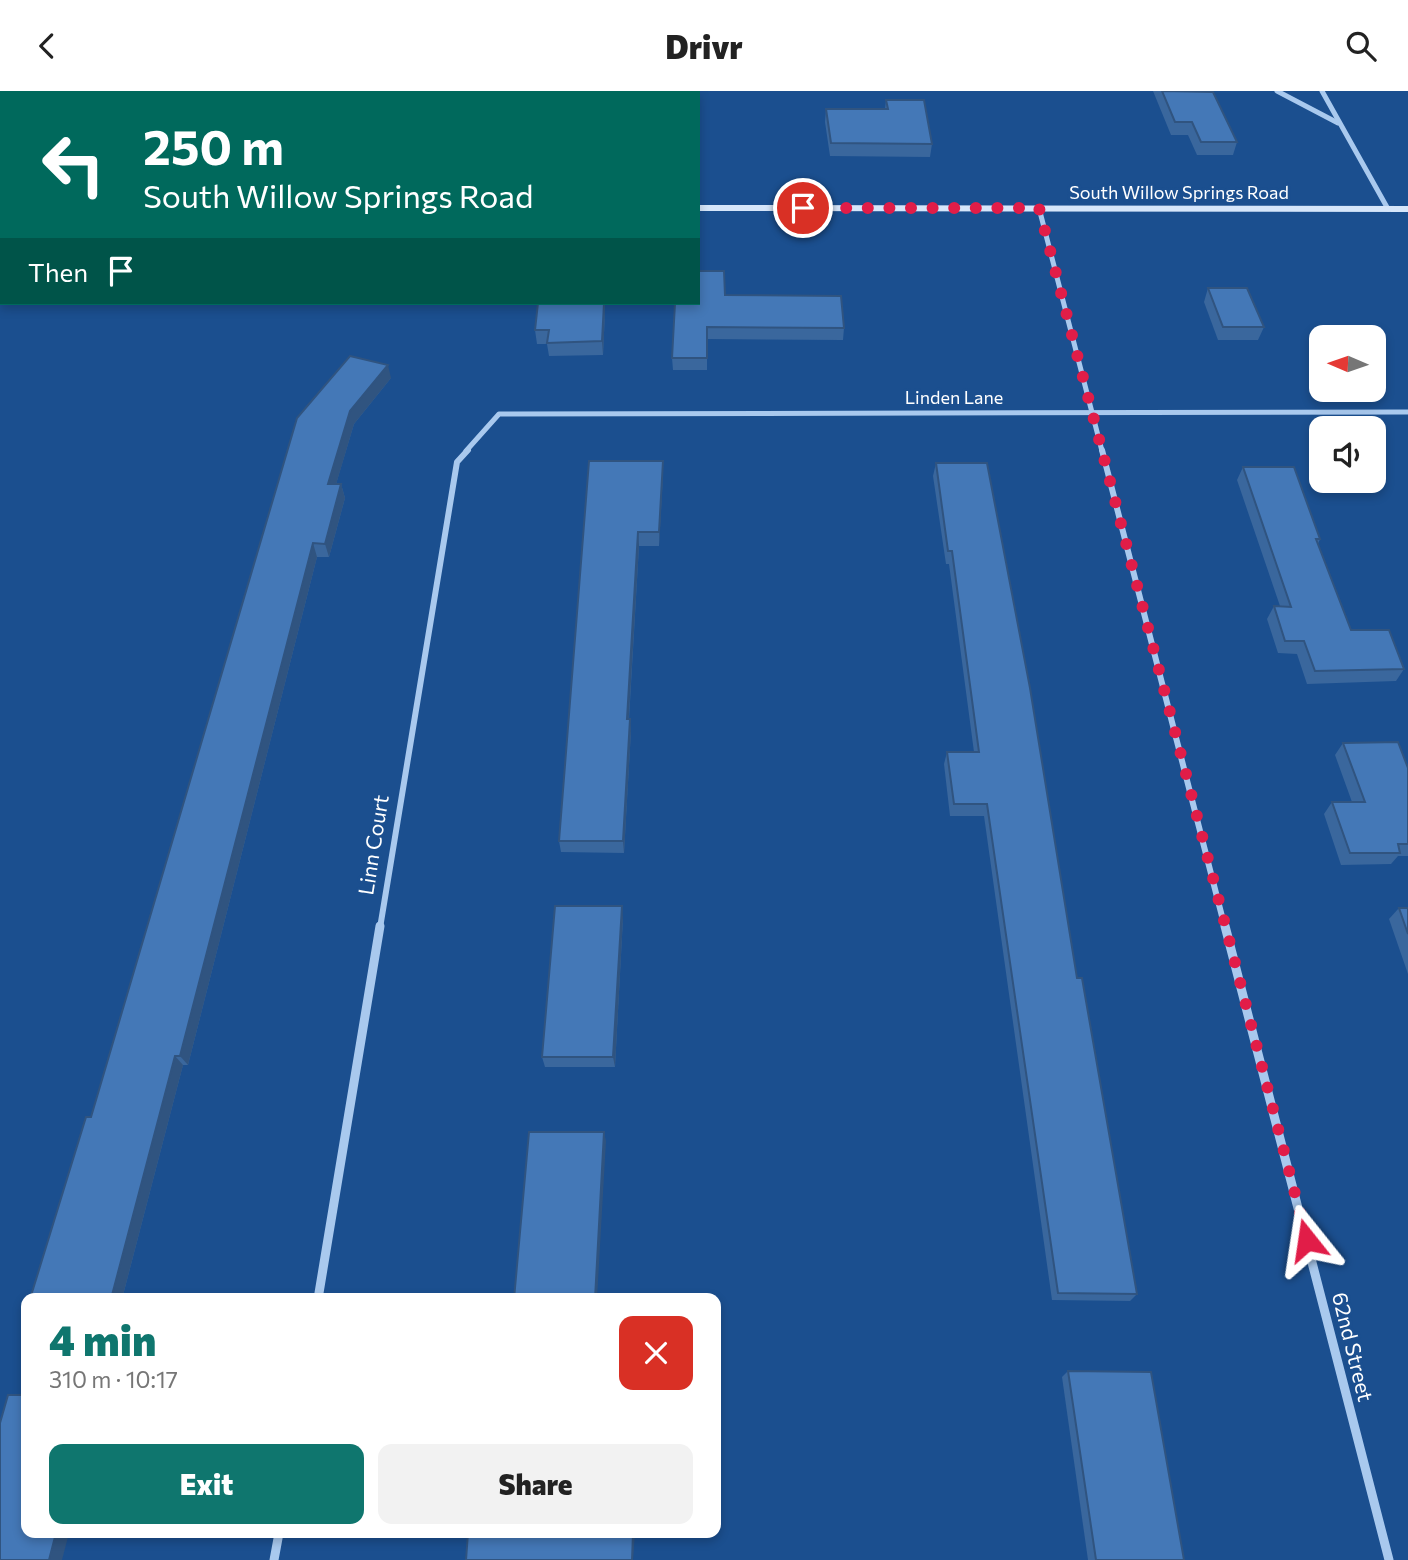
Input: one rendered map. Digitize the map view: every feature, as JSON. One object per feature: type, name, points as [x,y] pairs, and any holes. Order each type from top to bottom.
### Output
[{"type":"street","points":[[1277,91],[1340,124]]},
{"type":"street","points":[[1322,91],[1388,209]]},
{"type":"street","name":"South Willow Springs Road","points":[[700,208],[1408,209]]},
{"type":"street","name":"62nd Street","points":[[1039,208],[1389,1560]]},
{"type":"street","name":"Linden Lane","points":[[499,414],[1408,412]]},
{"type":"street","name":"Linn Court","points":[[319,1293],[457,462],[499,414]]},
{"type":"street","points":[[274,1560],[278,1538]]},
{"type":"building","points":[[1162,91],[1213,92],[1237,142],[1201,142],[1192,122],[1175,122]]},
{"type":"building","points":[[886,100],[924,100],[932,144],[831,143],[826,109],[888,109]]},
{"type":"building","points":[[700,271],[724,271],[725,295],[841,296],[844,328],[707,327],[707,358],[672,358],[675,305],[700,305]]},
{"type":"building","points":[[1208,288],[1247,288],[1264,327],[1223,327]]},
{"type":"building","points":[[538,305],[604,305],[602,341],[547,343],[549,330],[535,330]]},
{"type":"building","points":[[350,356],[388,365],[350,411],[328,484],[341,484],[325,544],[313,543],[180,1056],[175,1056],[113,1293],[32,1293],[86,1117],[91,1117],[297,418]]},
{"type":"building","points":[[589,461],[663,461],[659,532],[638,532],[623,841],[559,841]]},
{"type":"building","points":[[936,463],[987,463],[1030,688],[1077,978],[1082,978],[1137,1294],[1058,1293],[987,804],[954,804],[947,752],[979,752],[952,551],[948,551]]},
{"type":"building","points":[[1243,467],[1294,467],[1320,539],[1316,539],[1351,630],[1389,630],[1404,669],[1315,671],[1304,641],[1285,641],[1274,606],[1291,607]]},
{"type":"building","points":[[1398,742],[1408,768],[1408,844],[1398,844],[1400,853],[1350,853],[1332,802],[1365,802],[1343,743]]},
{"type":"building","points":[[555,906],[622,906],[613,1057],[542,1057]]},
{"type":"building","points":[[1399,908],[1408,908],[1408,934]]},
{"type":"building","points":[[529,1132],[604,1132],[595,1293],[515,1293]]},
{"type":"building","points":[[1068,1371],[1151,1372],[1184,1560],[1096,1560]]},
{"type":"building","points":[[8,1395],[21,1395],[21,1538],[55,1538],[49,1560],[0,1560],[0,1423]]},
{"type":"building","points":[[468,1538],[633,1538],[632,1560],[466,1560]]},
{"type":"route","points":[[803,208],[1039,208],[1307,1240]]}]
